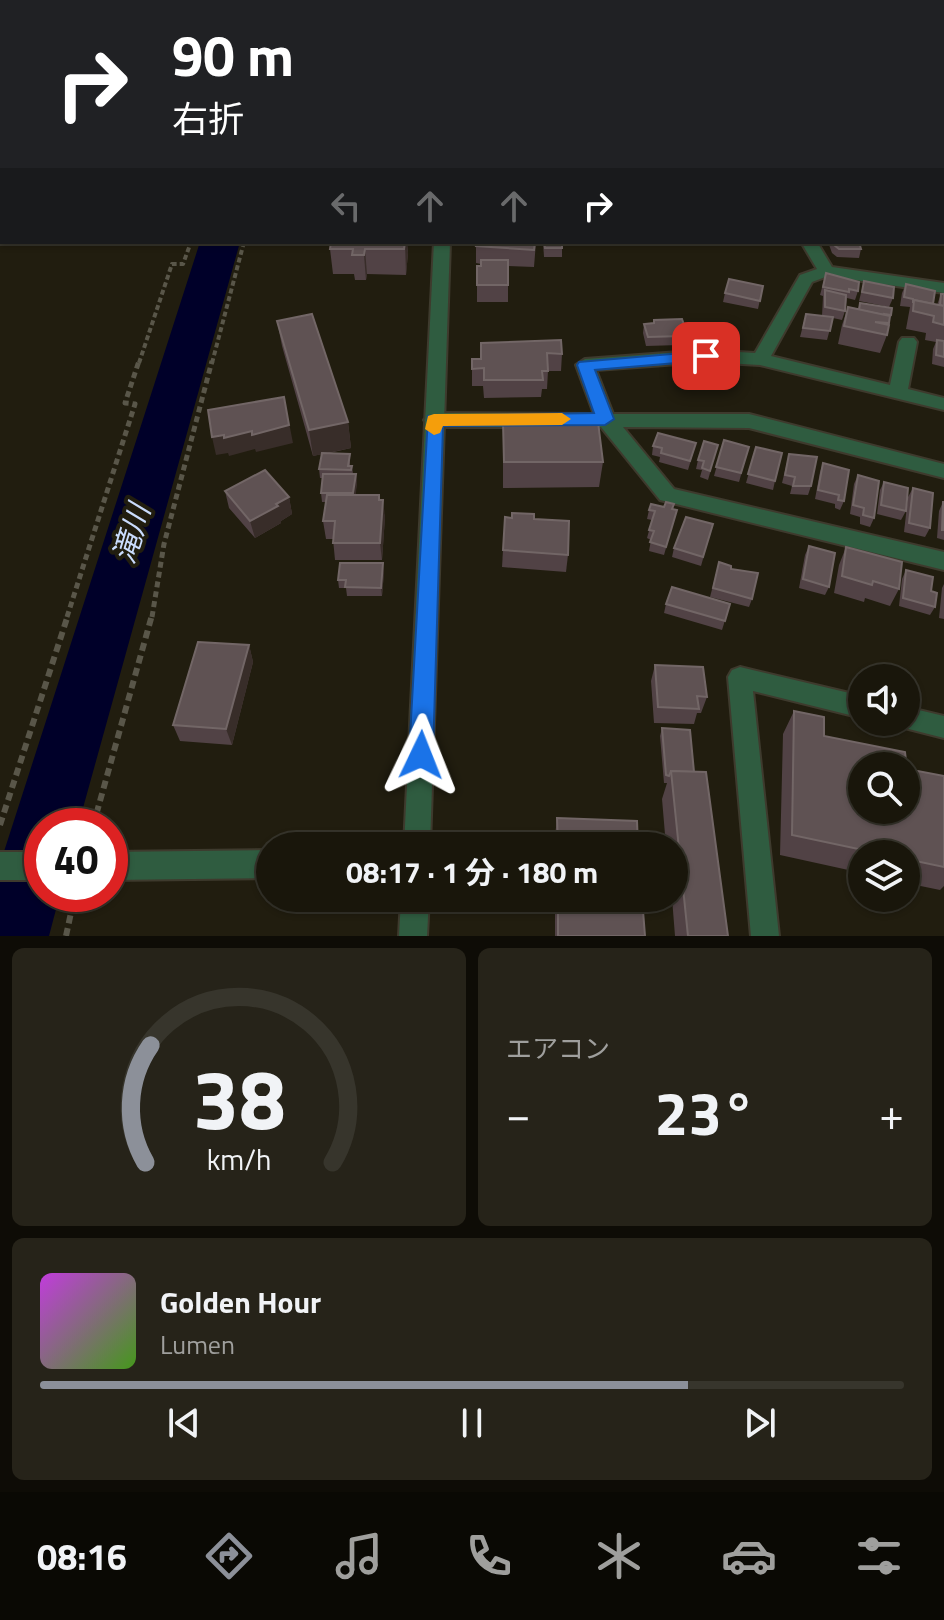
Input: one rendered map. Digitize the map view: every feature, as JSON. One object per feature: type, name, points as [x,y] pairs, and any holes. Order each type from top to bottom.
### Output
[{"type":"street","points":[[418,832],[442,244]]},
{"type":"street","points":[[810,244],[826,271]]},
{"type":"street","points":[[760,359],[806,279],[826,271],[944,288]]},
{"type":"street","points":[[898,392],[908,342]]},
{"type":"street","points":[[944,404],[760,359],[706,356],[585,365],[605,419],[667,495],[944,561]]},
{"type":"street","points":[[434,420],[749,421],[944,471]]},
{"type":"street","points":[[765,936],[740,677],[848,704]]},
{"type":"street","points":[[920,721],[944,727]]},
{"type":"street","points":[[128,866],[256,864]]},
{"type":"street","points":[[0,866],[24,866]]},
{"type":"street","points":[[413,936],[414,912]]},
{"type":"path","points":[[0,825],[135,404],[125,403],[172,264],[183,264],[190,244]]},
{"type":"path","points":[[98,808],[150,628],[164,544],[243,244]]},
{"type":"path","points":[[66,936],[71,912]]},
{"type":"building","points":[[331,244],[405,244],[404,249],[365,249],[364,255],[352,255],[353,249],[330,249]]},
{"type":"building","points":[[476,244],[535,244],[534,250]]},
{"type":"building","points":[[544,244],[562,244],[562,248],[545,248]]},
{"type":"building","points":[[860,244],[861,249],[839,249],[834,245]]},
{"type":"building","points":[[481,260],[508,260],[508,285],[477,285],[477,266],[481,266]]},
{"type":"building","points":[[826,273],[859,282],[858,291],[823,287]]},
{"type":"building","points":[[729,279],[763,286],[760,301],[725,293]]},
{"type":"building","points":[[864,281],[894,287],[893,298],[862,292]]},
{"type":"building","points":[[906,284],[935,291],[933,304],[914,300],[913,303],[913,299],[904,297]]},
{"type":"building","points":[[825,290],[846,295],[845,311],[825,307]]},
{"type":"building","points":[[941,294],[944,294],[944,306],[940,305]]},
{"type":"building","points":[[914,300],[944,306],[944,325],[933,322],[934,316],[913,311]]},
{"type":"building","points":[[860,303],[892,308],[891,315],[859,310]]},
{"type":"building","points":[[848,307],[890,316],[889,323],[875,322],[889,325],[887,335],[844,326]]},
{"type":"building","points":[[312,314],[348,422],[309,430],[277,321]]},
{"type":"building","points":[[806,314],[833,317],[830,331],[803,328]]},
{"type":"building","points":[[682,319],[686,331],[681,332],[682,336],[648,337],[644,324],[654,323],[654,320]]},
{"type":"building","points":[[561,340],[562,354],[547,353],[548,371],[542,371],[543,380],[484,380],[484,368],[472,369],[472,359],[481,359],[481,343]]},
{"type":"building","points":[[937,340],[944,341],[944,357],[936,355]]},
{"type":"building","points":[[284,397],[289,425],[252,435],[252,431],[224,438],[224,435],[212,437],[208,410]]},
{"type":"building","points":[[503,422],[598,422],[603,462],[504,462]]},
{"type":"building","points":[[658,433],[696,443],[690,461],[661,453],[662,448],[653,446]]},
{"type":"building","points":[[724,440],[749,447],[741,473],[716,467]]},
{"type":"building","points":[[704,441],[718,445],[710,471],[702,468],[704,461],[698,460]]},
{"type":"building","points":[[756,447],[782,453],[775,481],[748,474]]},
{"type":"building","points":[[322,453],[350,454],[348,466],[352,466],[351,470],[319,469]]},
{"type":"building","points":[[789,454],[817,457],[811,486],[793,486],[795,477],[785,475]]},
{"type":"building","points":[[823,463],[849,470],[844,501],[838,500],[839,495],[818,490]]},
{"type":"building","points":[[265,470],[289,497],[250,521],[225,491]]},
{"type":"building","points":[[323,474],[356,474],[353,493],[321,493]]},
{"type":"building","points":[[858,475],[879,481],[874,518],[863,515],[864,508],[853,505]]},
{"type":"building","points":[[884,482],[908,488],[906,511],[881,505]]},
{"type":"building","points":[[913,488],[933,493],[930,528],[909,523]]},
{"type":"building","points":[[327,495],[379,495],[379,500],[383,500],[380,543],[333,543],[335,521],[323,521]]},
{"type":"building","points":[[666,502],[674,504],[672,509],[677,510],[666,547],[650,542],[654,531],[649,530],[655,511],[649,510],[651,504],[664,507]]},
{"type":"building","points":[[943,502],[944,530],[942,530]]},
{"type":"building","points":[[512,513],[534,514],[534,519],[569,521],[568,555],[503,550],[505,517],[512,518]]},
{"type":"building","points":[[686,517],[713,524],[703,557],[674,548]]},
{"type":"building","points":[[809,546],[835,553],[829,587],[803,579]]},
{"type":"building","points":[[846,547],[902,562],[899,589],[842,576]]},
{"type":"building","points":[[719,562],[731,566],[731,569],[758,573],[752,599],[713,588]]},
{"type":"building","points":[[340,563],[383,563],[381,588],[345,587],[346,580],[338,580]]},
{"type":"building","points":[[906,570],[933,577],[931,591],[937,593],[935,607],[903,598]]},
{"type":"building","points":[[672,587],[730,604],[725,621],[666,604]]},
{"type":"building","points":[[198,642],[249,645],[226,729],[173,725]]},
{"type":"building","points":[[655,665],[703,667],[707,697],[697,696],[699,709],[658,707]]},
{"type":"building","points":[[794,711],[824,717],[824,736],[905,752],[848,752],[848,824],[920,824],[920,771],[944,776],[944,867],[920,862],[920,840],[848,840],[848,847],[792,835]]},
{"type":"building","points":[[662,728],[690,730],[694,772],[671,771],[669,776],[666,775]]},
{"type":"building","points":[[671,771],[706,772],[728,936],[688,936],[686,912],[688,912],[688,832],[677,832]]},
{"type":"building","points":[[557,818],[637,821],[637,832],[558,832]]},
{"type":"building","points":[[558,912],[643,912],[645,936],[558,936]]},
{"type":"waterway","name":"滝川","points":[[50,808],[219,244]]},
{"type":"waterway","name":"滝川","points":[[13,936],[24,898]]},
{"type":"slow traffic","points":[[434,429],[434,420],[562,419]]},
{"type":"route","points":[[421,755],[434,420],[605,419],[585,365],[706,356]]}]
